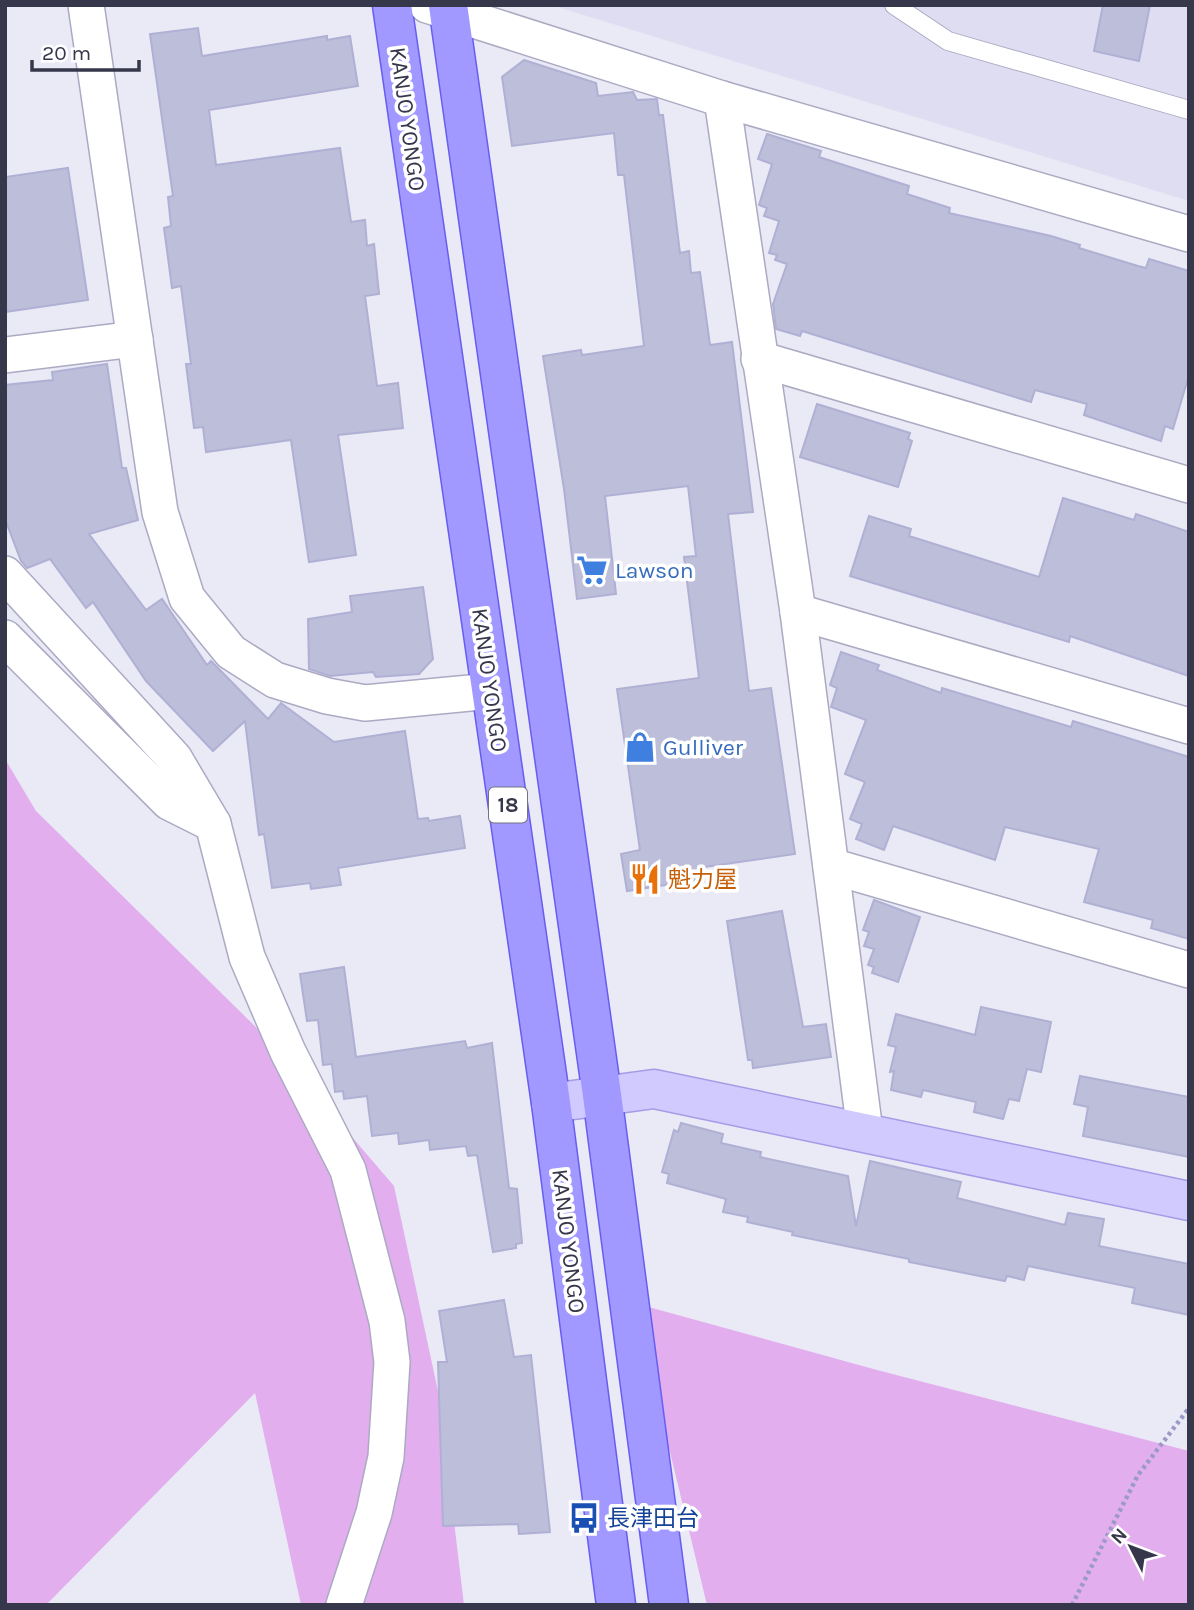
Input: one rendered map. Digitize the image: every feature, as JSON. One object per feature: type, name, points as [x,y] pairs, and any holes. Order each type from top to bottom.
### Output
[{"type":"main road","name":"KANJO YONGO","points":[[392,5],[551,1103],[616,1605]]},
{"type":"main road","name":"18","points":[[441,7],[602,1095],[668,1605]]},
{"type":"street","points":[[86,5],[160,512],[187,598],[231,652],[275,680],[327,696],[365,703],[491,691]]},
{"type":"street","points":[[441,7],[722,99],[1189,234]]},
{"type":"street","points":[[722,99],[798,612],[865,1132]]},
{"type":"street","points":[[5,355],[135,339]]},
{"type":"street","points":[[759,359],[1189,485]]},
{"type":"street","points":[[5,574],[174,758],[213,824],[247,957],[288,1052],[348,1170],[387,1321],[392,1362],[386,1457],[374,1513],[344,1605]]},
{"type":"street","points":[[798,612],[1189,726]]},
{"type":"street","points":[[5,638],[169,802],[213,824]]},
{"type":"street","points":[[831,866],[1189,970]]},
{"type":"street","points":[[551,1103],[654,1088],[1189,1201]]},
{"type":"lane","points":[[894,5],[948,41],[1189,110]]},
{"type":"path","points":[[1072,1605],[1138,1475],[1189,1408]]},
{"type":"shaded area","points":[[551,5],[1189,5],[1189,201]]},
{"type":"shaded area","points":[[5,759],[36,811],[267,1038],[394,1186],[439,1396],[464,1605],[301,1605],[255,1393],[46,1605],[5,1605]]},
{"type":"shaded area","points":[[634,1303],[877,1370],[1189,1451],[1189,1605],[707,1605]]},
{"type":"building","points":[[1103,5],[1150,5],[1139,61],[1094,51]]},
{"type":"building","points":[[198,28],[202,56],[327,36],[327,40],[350,36],[358,86],[209,110],[216,165],[340,148],[351,222],[365,220],[367,246],[374,244],[379,294],[365,296],[377,386],[398,383],[403,428],[338,435],[356,555],[309,562],[291,440],[206,452],[203,427],[194,428],[186,364],[191,364],[181,286],[172,288],[164,228],[171,226],[168,197],[173,196],[150,34]]},
{"type":"building","points":[[524,60],[596,83],[598,96],[633,92],[637,100],[657,99],[659,115],[663,115],[680,253],[689,251],[691,273],[700,272],[710,345],[732,342],[753,512],[728,514],[749,691],[771,688],[795,854],[697,868],[698,880],[627,891],[621,854],[640,850],[617,689],[699,678],[684,557],[696,556],[688,486],[605,496],[616,594],[577,599],[564,489],[543,356],[581,350],[582,355],[644,346],[624,175],[618,175],[614,133],[512,146],[502,77]]},
{"type":"building","points":[[767,134],[821,151],[819,157],[909,186],[907,194],[950,208],[949,213],[1051,236],[1080,245],[1079,248],[1146,268],[1149,259],[1189,271],[1189,375],[1173,429],[1165,426],[1161,441],[1084,415],[1087,404],[1035,390],[1031,402],[802,331],[800,336],[776,329],[773,304],[787,264],[775,260],[777,255],[769,253],[779,221],[764,216],[767,208],[759,205],[772,164],[758,159]]},
{"type":"building","points":[[68,168],[88,300],[5,312],[5,177]]},
{"type":"building","points":[[107,364],[122,468],[126,468],[138,520],[89,534],[146,610],[162,599],[207,665],[211,661],[268,719],[281,703],[334,742],[405,731],[418,819],[428,818],[429,821],[460,816],[465,848],[338,868],[341,885],[311,889],[310,883],[272,888],[264,834],[259,835],[245,721],[213,751],[146,681],[93,602],[86,608],[50,559],[27,568],[21,561],[5,519],[5,385],[53,380],[52,372]]},
{"type":"building","points":[[817,404],[910,433],[908,439],[912,441],[898,487],[800,457]]},
{"type":"building","points":[[1063,498],[1134,520],[1136,514],[1189,532],[1189,676],[1070,636],[1069,642],[850,576],[869,516],[911,529],[909,536],[1039,577]]},
{"type":"building","points":[[423,587],[433,659],[419,674],[376,677],[373,672],[330,676],[309,669],[308,619],[352,612],[350,596]]},
{"type":"building","points":[[841,652],[879,665],[877,670],[941,693],[942,688],[1071,727],[1073,721],[1189,757],[1189,939],[1151,928],[1153,920],[1084,902],[1099,849],[1005,827],[995,860],[893,826],[884,850],[856,839],[862,824],[850,819],[865,782],[845,774],[866,720],[831,707],[837,688],[830,685]]},
{"type":"building","points":[[874,900],[920,917],[898,982],[872,973],[874,967],[868,965],[874,949],[864,946],[869,932],[863,930]]},
{"type":"building","points":[[782,911],[803,1027],[826,1024],[831,1057],[753,1068],[752,1060],[748,1060],[727,921]]},
{"type":"building","points":[[344,967],[356,1057],[465,1041],[467,1048],[492,1043],[509,1188],[517,1189],[522,1243],[516,1244],[516,1248],[493,1252],[477,1155],[468,1156],[466,1146],[430,1150],[429,1140],[399,1144],[398,1133],[372,1136],[367,1096],[344,1099],[343,1091],[335,1092],[332,1064],[323,1065],[318,1020],[307,1021],[300,974]]},
{"type":"building","points":[[981,1007],[1051,1022],[1041,1072],[1027,1069],[1019,1101],[1009,1099],[1003,1119],[974,1112],[976,1102],[923,1090],[921,1097],[891,1090],[894,1071],[890,1072],[896,1047],[888,1045],[896,1014],[975,1035]]},
{"type":"building","points":[[1080,1076],[1189,1097],[1189,1157],[1083,1136],[1088,1107],[1074,1104]]},
{"type":"building","points":[[681,1123],[723,1134],[721,1143],[761,1152],[760,1157],[848,1176],[856,1226],[870,1161],[961,1182],[957,1198],[1065,1225],[1068,1213],[1104,1219],[1099,1246],[1189,1264],[1189,1315],[1132,1303],[1135,1288],[1028,1266],[1024,1280],[1007,1276],[1005,1281],[909,1262],[909,1259],[792,1235],[793,1232],[747,1222],[748,1217],[723,1212],[726,1199],[667,1183],[669,1174],[662,1172],[674,1130],[678,1132]]},
{"type":"building","points":[[504,1300],[514,1357],[531,1355],[550,1532],[519,1534],[518,1524],[443,1526],[438,1362],[447,1362],[439,1311]]},
{"type":"place","name":"Lawson","points":[[592,570]]},
{"type":"place","name":"Gulliver","points":[[640,747]]},
{"type":"place","name":"魁力屋","points":[[645,879]]},
{"type":"place","name":"長津田台","points":[[584,1518]]}]
